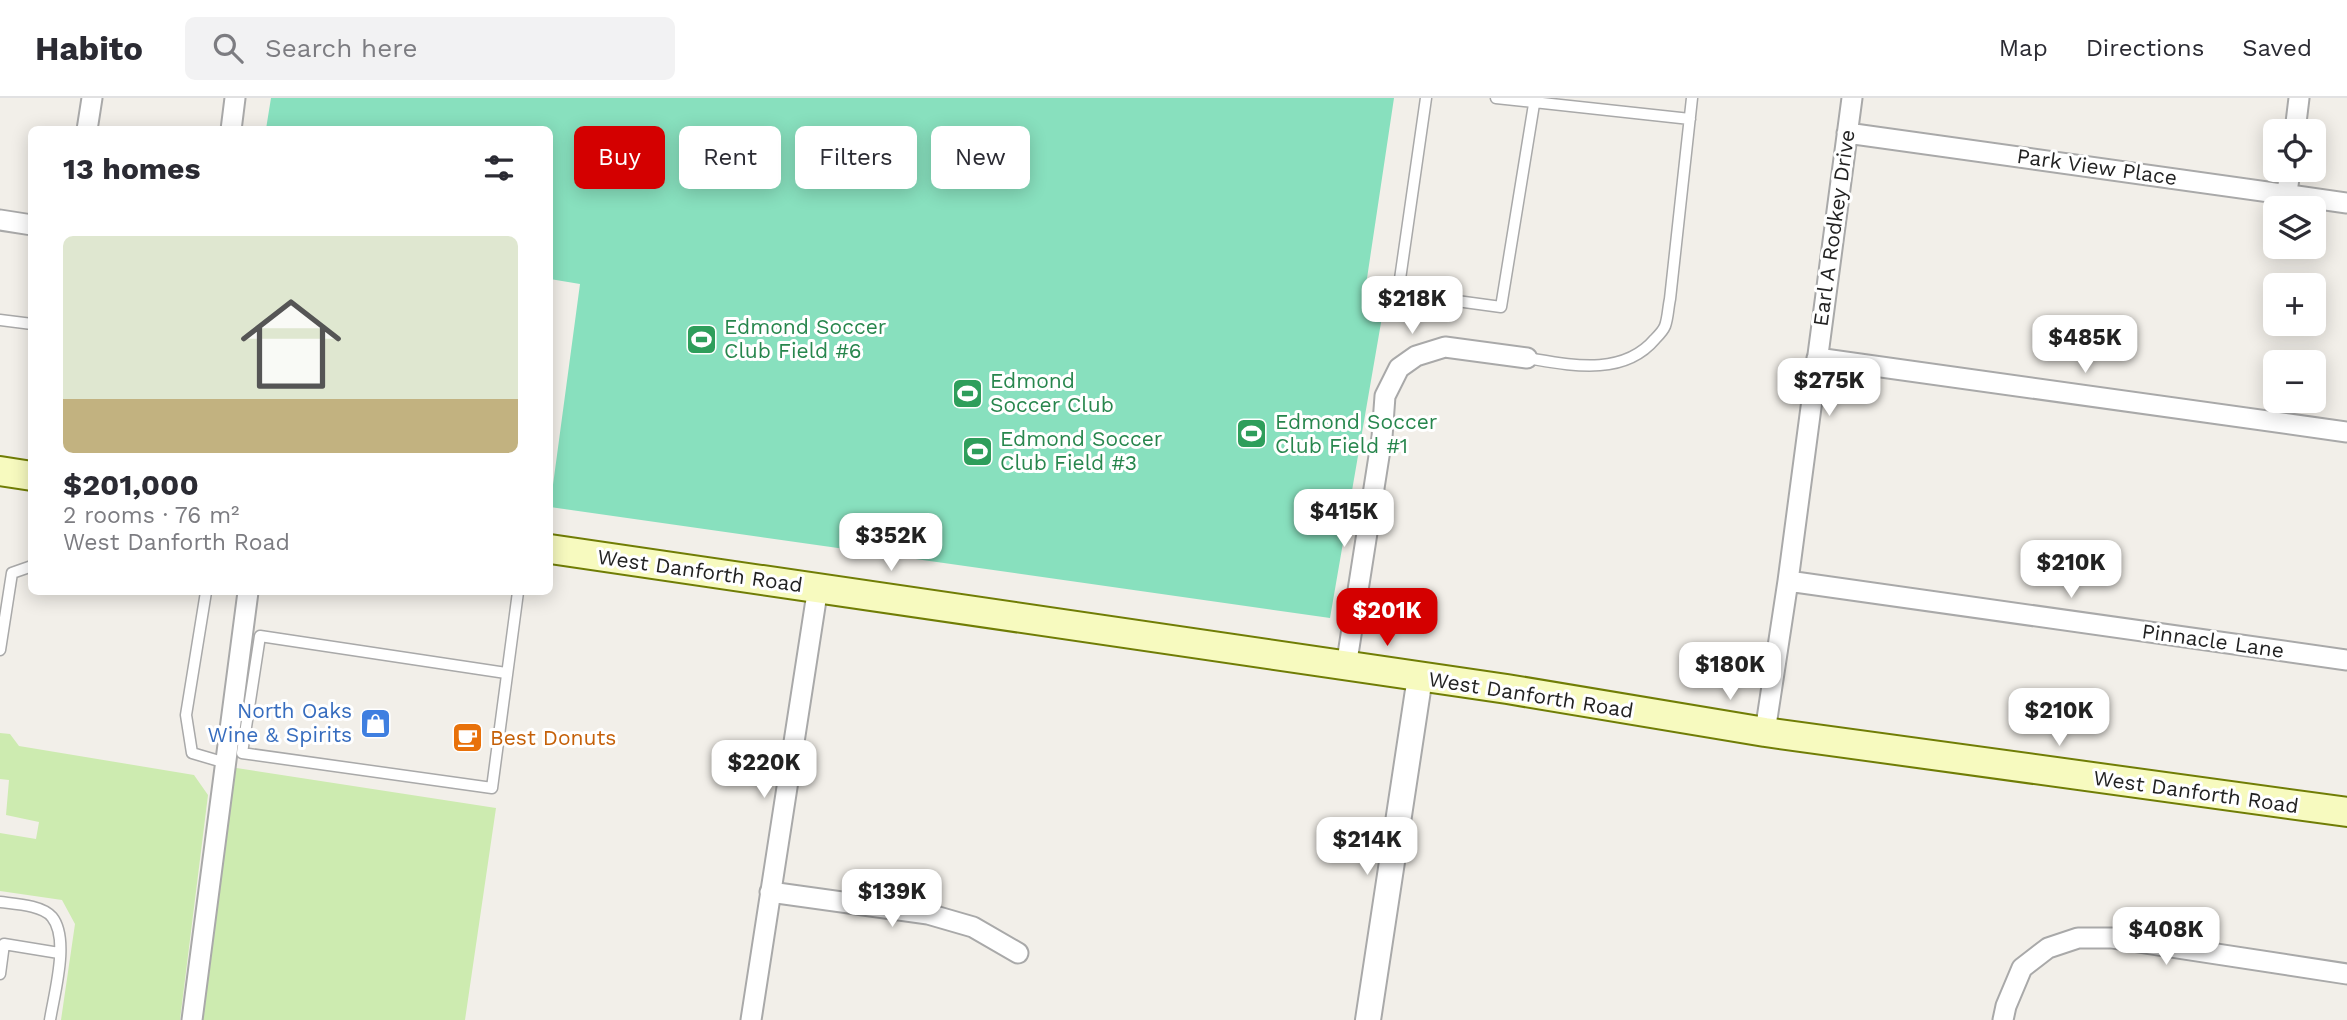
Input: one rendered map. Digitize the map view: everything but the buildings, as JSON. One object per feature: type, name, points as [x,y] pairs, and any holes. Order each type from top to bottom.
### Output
[{"type":"main road","points":[[0,471],[28,475]]},
{"type":"main road","name":"West Danforth Road","points":[[553,549],[1507,689],[1765,732],[2347,812]]},
{"type":"street","points":[[88,126],[92,98]]},
{"type":"street","points":[[232,126],[235,98]]},
{"type":"street","name":"Earl A Rodkey Drive","points":[[1765,732],[1788,580],[1852,98]]},
{"type":"street","points":[[2296,119],[2299,98]]},
{"type":"street","name":"Park View Place","points":[[1847,133],[2347,203]]},
{"type":"street","points":[[2287,193],[2288,182]]},
{"type":"street","points":[[0,220],[28,224]]},
{"type":"street","points":[[1346,667],[1382,436],[1385,396],[1399,368],[1416,356],[1445,347],[1527,358]]},
{"type":"street","points":[[1817,358],[2347,432]]},
{"type":"street","name":"Pinnacle Lane","points":[[1788,580],[2347,660]]},
{"type":"street","points":[[751,1020],[818,587]]},
{"type":"street","points":[[191,1020],[248,595]]},
{"type":"street","points":[[1368,1020],[1420,677]]},
{"type":"street","points":[[771,892],[928,914],[973,927],[1018,953]]},
{"type":"street","points":[[2003,1020],[2022,968],[2048,948],[2078,938],[2112,938],[2347,974]]},
{"type":"lane","points":[[1426,98],[1398,293],[1501,307],[1535,100]]},
{"type":"lane","points":[[1496,98],[1535,100],[1690,119]]},
{"type":"lane","points":[[1527,358],[1572,365],[1607,365],[1626,361],[1647,349],[1665,328],[1692,98]]},
{"type":"lane","points":[[0,320],[28,324]]},
{"type":"lane","points":[[0,650],[12,573],[28,567]]},
{"type":"lane","points":[[206,595],[186,715],[192,753],[226,763]]},
{"type":"lane","points":[[506,673],[260,636],[242,753],[492,788],[517,595]]},
{"type":"lane","points":[[0,902],[40,909],[52,917],[59,934],[60,964],[50,1020]]},
{"type":"lane","points":[[0,974],[4,944],[59,953]]},
{"type":"green space","name":"Edmond Soccer Club","points":[[271,98],[1394,98],[1366,285],[1387,288],[1330,618],[553,507],[553,485],[580,284],[553,280],[553,126],[266,126]]},
{"type":"green space","points":[[0,733],[10,734],[19,746],[194,775],[208,795],[180,1020],[61,1020],[75,924],[62,900],[0,891],[0,833],[36,839],[39,822],[6,815],[9,780],[0,779]]},
{"type":"green space","points":[[230,767],[496,808],[465,1020],[195,1020]]},
{"type":"place","name":"Edmond Soccer Club Field #6","points":[[701,339]]},
{"type":"place","name":"Edmond Soccer Club","points":[[967,393]]},
{"type":"place","name":"Edmond Soccer Club Field #1","points":[[1252,434]]},
{"type":"place","name":"Edmond Soccer Club Field #3","points":[[977,451]]},
{"type":"place","name":"North Oaks Wine & Spirits","points":[[375,723]]},
{"type":"place","name":"Best Donuts","points":[[467,738]]}]
